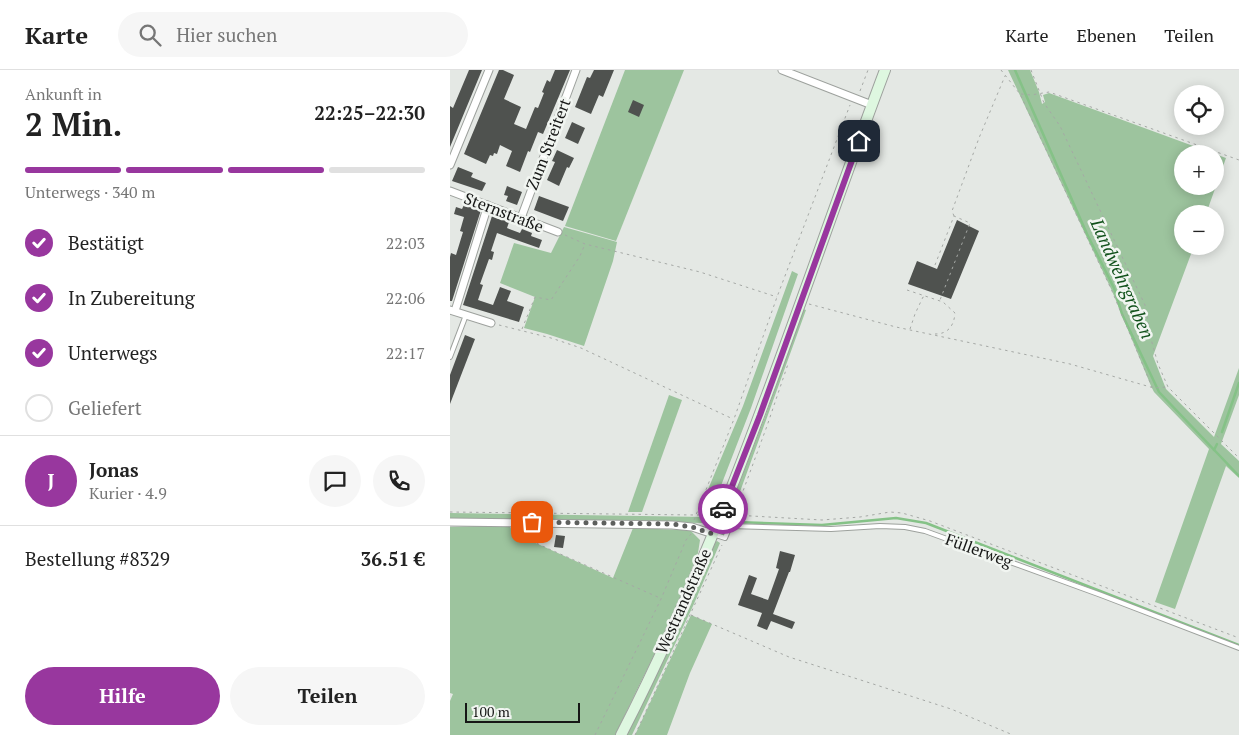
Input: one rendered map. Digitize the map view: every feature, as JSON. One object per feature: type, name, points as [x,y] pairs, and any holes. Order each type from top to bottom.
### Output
[{"type":"main road","name":"Westrandstraße","points":[[621,735],[713,534],[805,303],[885,70]]},
{"type":"street","points":[[450,165],[489,70]]},
{"type":"street","name":"Zum Streitert","points":[[521,218],[576,70]]},
{"type":"street","points":[[782,70],[856,95],[872,105]]},
{"type":"street","name":"Sternstraße","points":[[450,191],[558,232]]},
{"type":"street","points":[[488,205],[452,310],[491,323]]},
{"type":"street","points":[[450,522],[672,524],[692,527],[713,534]]},
{"type":"lane","points":[[450,357],[466,315]]},
{"type":"lane","name":"Füllerweg","points":[[725,538],[730,526],[831,529],[880,526],[925,530],[1239,648]]},
{"type":"lane","points":[[713,534],[725,538]]},
{"type":"path","points":[[595,735],[661,598],[686,540],[691,534],[695,515],[734,419],[777,297],[856,95],[868,70]]},
{"type":"path","points":[[1002,70],[1021,94],[1112,291],[1153,387]]},
{"type":"path","points":[[1031,70],[1044,103],[1060,126],[1145,305],[1158,364],[1168,387],[1239,458]]},
{"type":"path","points":[[935,265],[954,216],[952,211],[979,138],[1006,75]]},
{"type":"path","points":[[1021,94],[1031,95],[1049,92],[1239,160]]},
{"type":"path","points":[[856,95],[863,93]]},
{"type":"path","points":[[940,300],[970,226],[970,223],[967,221],[954,216]]},
{"type":"path","points":[[558,232],[585,244],[700,272],[777,297]]},
{"type":"path","points":[[522,330],[534,297],[551,300],[580,256],[585,244]]},
{"type":"path","points":[[906,290],[940,300],[955,313],[948,331],[929,334]]},
{"type":"path","points":[[910,330],[920,304],[924,297],[928,297]]},
{"type":"path","points":[[805,303],[910,330],[1070,364],[1153,387],[1168,387]]},
{"type":"path","points":[[491,323],[522,330],[581,348],[734,419]]},
{"type":"path","points":[[450,512],[706,515],[716,508]]},
{"type":"path","points":[[512,522],[514,530],[519,535],[661,598]]},
{"type":"path","points":[[635,735],[725,538]]},
{"type":"path","points":[[691,615],[789,658],[951,709],[1013,735]]},
{"type":"green space","points":[[625,70],[684,70],[616,241],[565,226]]},
{"type":"green space","points":[[1008,70],[1030,70],[1042,104],[1045,102],[1043,95],[1049,93],[1191,145],[1174,145],[1174,195],[1213,195],[1209,205],[1174,205],[1174,255],[1191,255],[1153,356],[1166,389],[1214,437],[1239,368],[1239,395],[1221,444],[1239,461],[1239,478],[1226,466],[1175,609],[1155,602],[1209,449],[1154,392],[1112,291]]},
{"type":"green space","points":[[564,227],[617,242],[613,261],[584,346],[524,328],[535,297],[500,283],[514,243],[551,253]]},
{"type":"green space","points":[[792,271],[798,274],[751,408],[712,509],[706,512],[703,511],[701,506],[743,406]]},
{"type":"green space","points":[[803,309],[806,310],[733,511],[729,510],[765,417]]},
{"type":"green space","points":[[669,395],[682,400],[642,512],[628,512]]},
{"type":"green space","points":[[717,511],[712,520],[707,523],[450,520],[450,513],[708,517]]},
{"type":"green space","points":[[509,525],[513,532],[518,535],[613,578],[633,528],[691,531],[700,540],[698,553],[675,612],[615,735],[450,735],[450,701],[453,694],[450,693],[450,527]]},
{"type":"green space","points":[[715,542],[720,543],[693,606],[632,735],[625,735]]},
{"type":"green space","points":[[691,615],[712,624],[690,673],[667,735],[635,735]]},
{"type":"building","points":[[469,70],[482,70],[450,147],[450,106],[453,108]]},
{"type":"building","points":[[499,70],[514,75],[504,99],[521,107],[514,124],[526,129],[535,107],[538,108],[547,80],[550,82],[555,70],[570,70],[543,134],[538,132],[520,172],[506,166],[512,151],[500,145],[497,154],[490,155],[486,164],[464,154]]},
{"type":"building","points":[[594,70],[614,70],[603,97],[599,95],[591,114],[575,107],[587,77],[590,78]]},
{"type":"building","points":[[633,100],[644,105],[639,117],[628,112]]},
{"type":"building","points":[[572,122],[585,128],[578,144],[565,138]]},
{"type":"building","points":[[557,150],[574,158],[569,168],[567,167],[559,186],[547,180],[555,162],[552,161]]},
{"type":"building","points":[[458,167],[473,173],[471,177],[486,183],[482,191],[452,181]]},
{"type":"building","points":[[507,186],[522,192],[517,205],[506,201],[508,196],[504,195]]},
{"type":"building","points":[[539,196],[569,207],[563,221],[534,210]]},
{"type":"building","points":[[464,205],[481,210],[452,301],[450,301],[450,257],[451,253],[456,255],[463,232],[460,231],[464,217],[454,214],[456,207],[462,209]]},
{"type":"building","points":[[492,216],[509,222],[507,228],[520,233],[522,229],[532,233],[531,236],[542,240],[539,248],[497,233],[491,251],[494,252],[492,260],[489,259],[480,284],[483,285],[478,300],[493,305],[500,287],[511,291],[507,301],[524,307],[519,322],[463,305]]},
{"type":"building","points":[[957,220],[979,231],[951,299],[908,284],[917,261],[937,269]]},
{"type":"building","points":[[465,335],[475,339],[450,404],[450,375]]},
{"type":"building","points":[[556,535],[565,536],[563,548],[554,547]]},
{"type":"building","points":[[780,551],[795,555],[773,614],[795,622],[792,629],[771,621],[767,630],[757,626],[762,613],[738,605],[749,575],[757,578],[751,594],[768,600],[779,569],[776,568]]},
{"type":"waterway","name":"Landwehrgraben","points":[[1015,70],[1087,234],[1114,288],[1122,314],[1159,392],[1239,476]]},
{"type":"waterway","points":[[1222,432],[1239,383]]},
{"type":"waterway","name":"Landwehrgraben","points":[[1214,450],[1217,444]]},
{"type":"waterway","points":[[735,522],[822,525],[896,518],[926,523],[1239,645]]},
{"type":"way so far","points":[[532,522],[672,524],[692,527],[713,534],[723,509]]},
{"type":"route","points":[[723,509],[760,415],[859,141]]}]
